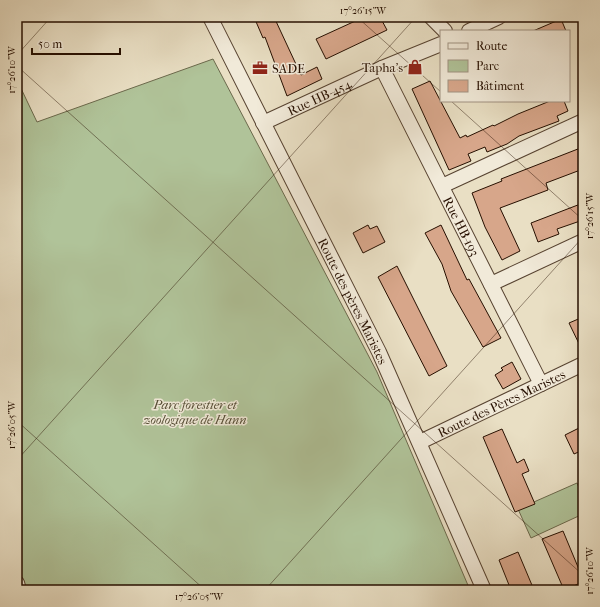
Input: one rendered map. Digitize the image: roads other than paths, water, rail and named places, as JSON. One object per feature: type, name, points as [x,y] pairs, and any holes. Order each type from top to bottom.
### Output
[{"type":"street","name":"Route des pères Maristes","points":[[210,17],[379,352],[484,590]]},
{"type":"street","points":[[432,17],[444,30]]},
{"type":"street","points":[[471,30],[499,17]]},
{"type":"street","name":"Rue HB-454","points":[[263,123],[382,68],[440,44]]},
{"type":"street","name":"Rue HB-193","points":[[382,68],[541,384]]},
{"type":"street","points":[[442,186],[583,121]]},
{"type":"street","points":[[491,284],[583,241]]},
{"type":"street","name":"Route des Pères Maristes","points":[[420,442],[583,364]]},
{"type":"street","points":[[17,583],[19,590]]},
{"type":"place","name":"Tapha's","points":[[415,67]]},
{"type":"place","name":"SADE","points":[[260,68]]},
{"type":"park label","name":"Parc forestier et zoologique de Hann","points":[[195,412]]}]
